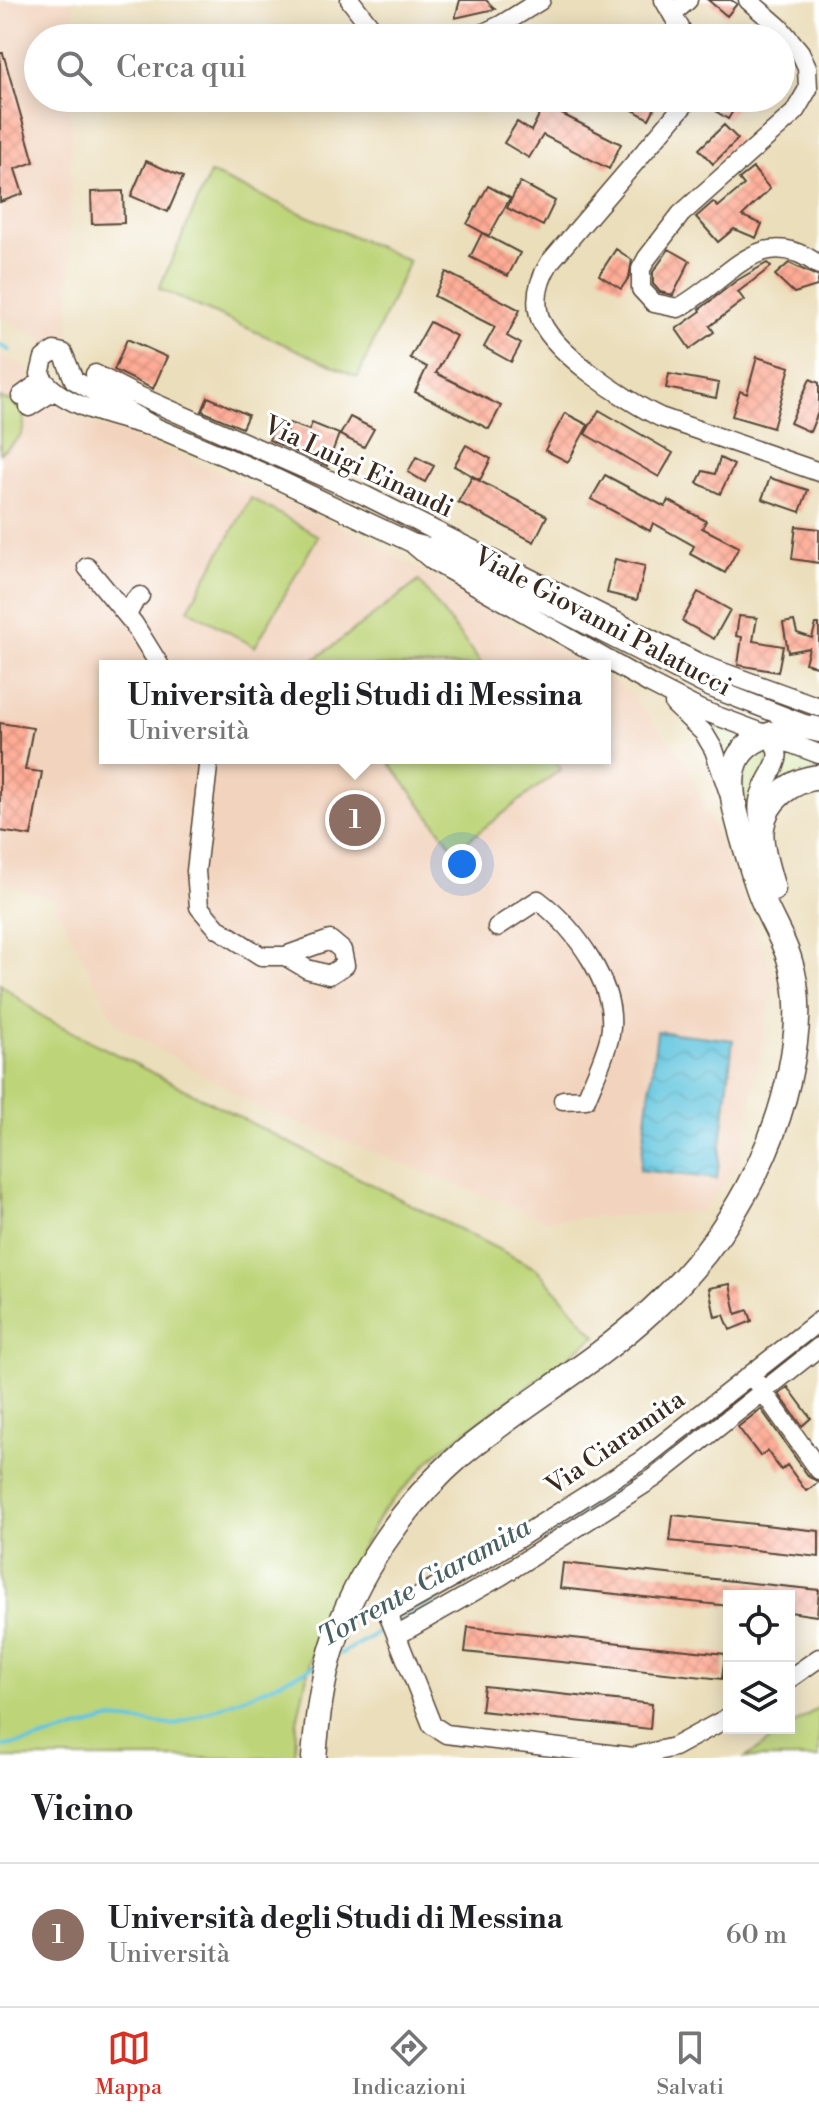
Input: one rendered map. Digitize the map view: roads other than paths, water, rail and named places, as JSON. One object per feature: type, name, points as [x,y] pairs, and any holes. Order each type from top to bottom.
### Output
[{"type":"main road","points":[[784,942],[755,881],[731,800],[733,770],[750,743],[816,721]]},
{"type":"main road","points":[[315,1748],[329,1660],[337,1632],[356,1591],[397,1525],[450,1464],[652,1311],[693,1268],[732,1216],[758,1167],[788,1082],[797,1023],[794,975],[784,942],[761,830],[780,794],[795,783],[819,777]]},
{"type":"street","points":[[350,0],[368,24]]},
{"type":"street","points":[[494,24],[520,7],[541,0]]},
{"type":"street","points":[[668,7],[688,0]]},
{"type":"street","points":[[748,0],[775,24]]},
{"type":"street","points":[[795,46],[807,67],[808,89],[795,111]]},
{"type":"street","points":[[678,112],[550,262],[538,290],[540,320],[553,339],[569,354],[641,407],[660,417],[819,472]]},
{"type":"street","points":[[795,112],[681,214],[641,269],[641,289],[654,303],[678,308],[759,251],[786,248],[804,254],[819,265]]},
{"type":"street","points":[[54,351],[63,353],[74,380],[157,428],[100,411],[49,385],[40,374],[44,358],[54,351]]},
{"type":"street","name":"Via Luigi Einaudi","points":[[95,374],[393,509],[816,721]]},
{"type":"street","points":[[25,402],[49,385]]},
{"type":"street","name":"Viale Giovanni Palatucci","points":[[157,428],[279,480],[412,543],[440,550],[684,675],[742,700],[816,721]]},
{"type":"street","name":"Viale Giovanni Palatucci","points":[[412,543],[433,561],[608,660]]},
{"type":"street","points":[[87,567],[127,615],[156,660]]},
{"type":"street","points":[[127,615],[140,596]]},
{"type":"street","name":"Viale Giovanni Palatucci","points":[[611,662],[701,710],[819,754]]},
{"type":"street","points":[[650,684],[704,733],[714,750],[731,800]]},
{"type":"street","points":[[742,700],[757,717],[778,751],[776,766],[759,799],[761,830]]},
{"type":"street","points":[[208,764],[196,871],[199,907],[217,928],[261,956],[285,956]]},
{"type":"street","points":[[497,927],[538,900],[551,909],[593,960],[611,1001],[610,1035],[586,1099],[563,1100]]},
{"type":"street","name":"Via Ciaramita","points":[[819,1321],[642,1460],[489,1557],[388,1614],[398,1635],[501,1576],[654,1478],[819,1347]]},
{"type":"street","points":[[750,1374],[819,1470]]},
{"type":"street","points":[[711,1406],[726,1422]]},
{"type":"street","points":[[398,1635],[432,1725],[446,1734],[510,1750],[633,1757],[674,1747],[723,1720]]},
{"type":"street","points":[[795,1675],[819,1658]]},
{"type":"water","points":[[657,1031],[733,1040],[717,1179],[640,1170]]},
{"type":"waterway","points":[[0,345],[9,350]]},
{"type":"waterway","name":"Torrente Ciaramita","points":[[763,1376],[819,1335]]},
{"type":"waterway","name":"Torrente Ciaramita","points":[[396,1623],[550,1534],[648,1470],[725,1406]]},
{"type":"waterway","name":"Torrente Ciaramita","points":[[340,1654],[388,1627]]},
{"type":"waterway","name":"Torrente Ciaramita","points":[[0,1747],[113,1719],[174,1725],[317,1665]]},
{"type":"place","name":"Università degli Studi di Messina","points":[[355,820]]}]
